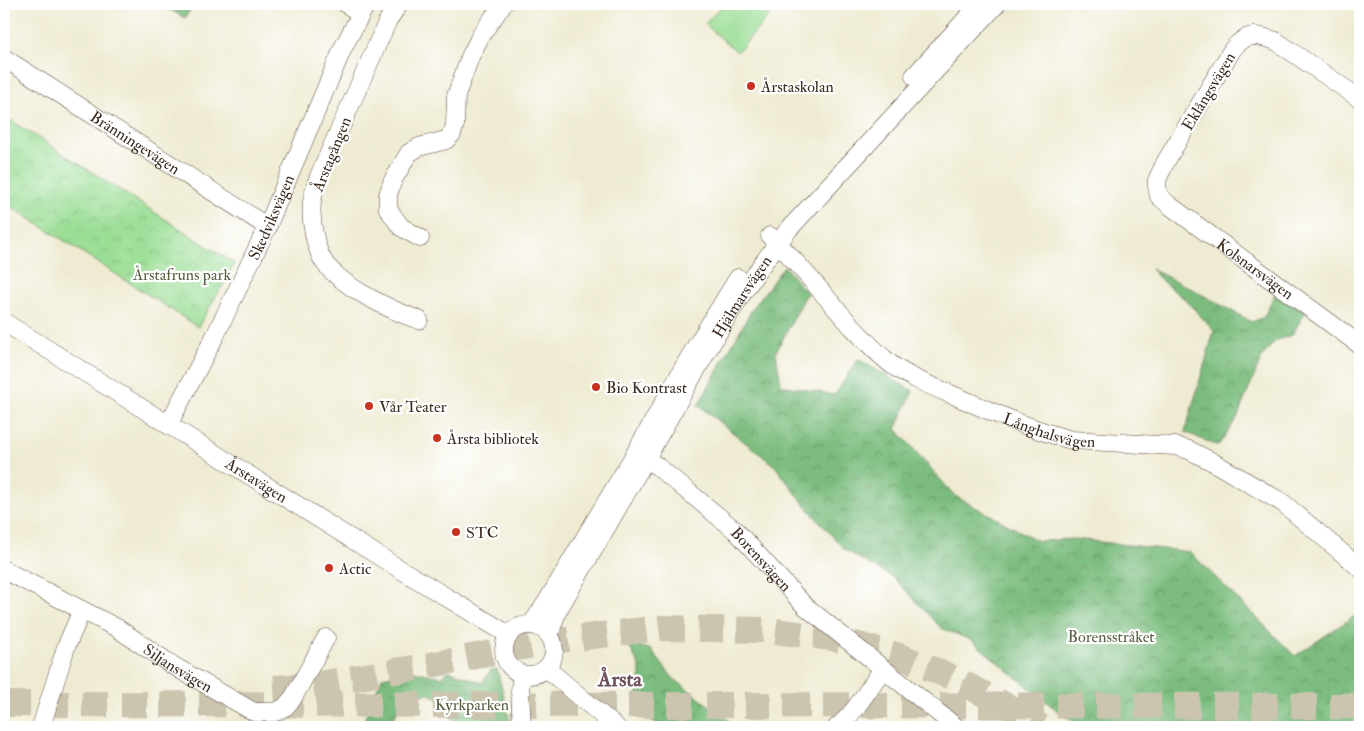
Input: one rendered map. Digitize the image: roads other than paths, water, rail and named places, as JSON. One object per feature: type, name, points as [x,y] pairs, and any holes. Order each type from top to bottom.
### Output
[{"type":"street","name":"Årstagången","points":[[399,4],[388,20],[319,176],[312,204],[313,224],[316,243],[324,261],[333,272],[357,290],[393,311],[418,320]]},
{"type":"street","points":[[420,238],[400,227],[388,209],[388,195],[393,180],[409,153],[419,147],[446,140],[452,134],[455,125],[456,96],[470,57],[481,35],[503,4]]},
{"type":"street","name":"Hjälmarsvägen","points":[[531,625],[540,614],[700,364],[750,283],[780,222],[980,4]]},
{"type":"street","name":"Hjälmarsvägen","points":[[773,239],[789,229],[997,4]]},
{"type":"street","name":"Skedviksvägen","points":[[168,424],[215,336],[268,227],[357,7]]},
{"type":"street","name":"Eklångsvägen","points":[[1157,187],[1157,180],[1166,160],[1232,50],[1243,39],[1260,35],[1276,41],[1360,99]]},
{"type":"street","name":"Bränningevägen","points":[[4,58],[268,227]]},
{"type":"street","name":"Kolsnarsvägen","points":[[1157,187],[1159,196],[1169,205],[1360,345]]},
{"type":"street","name":"Långhalsvägen","points":[[773,239],[851,325],[888,362],[918,380],[1024,426],[1056,436],[1072,440],[1175,446],[1189,450],[1284,503],[1360,568]]},
{"type":"street","name":"Årstavägen","points":[[4,322],[509,635]]},
{"type":"street","name":"Hjälmarsvägen","points":[[549,635],[558,610],[641,456]]},
{"type":"street","name":"Borensvägen","points":[[641,456],[657,466],[736,531],[805,606],[956,727]]},
{"type":"street","name":"Siljansvägen","points":[[4,570],[117,628],[172,665],[254,712],[276,712],[285,707],[293,698],[326,638]]},
{"type":"street","points":[[41,727],[66,647],[82,610]]},
{"type":"street","points":[[531,625],[538,627],[549,635],[553,643],[554,652],[552,661],[546,668],[539,673],[531,675],[522,674],[515,670],[506,658],[504,650],[509,635],[523,626],[531,625]]},
{"type":"street","points":[[546,668],[616,727]]},
{"type":"street","points":[[837,727],[843,723],[883,669]]},
{"type":"street","points":[[522,674],[520,690],[522,727]]},
{"type":"tunnel","points":[[274,688],[307,686],[426,666],[559,640],[661,628],[766,630],[832,638],[897,655],[951,677],[1016,711],[1041,727]]},
{"type":"tunnel","points":[[4,704],[1360,706]]},
{"type":"place","name":"Årstaskolan","points":[[751,86]]},
{"type":"place","name":"Bio Kontrast","points":[[596,387]]},
{"type":"place","name":"Vår Teater","points":[[369,406]]},
{"type":"place","name":"Årsta bibliotek","points":[[437,438]]},
{"type":"place","name":"STC","points":[[456,532]]},
{"type":"place","name":"Actic","points":[[329,568]]},
{"type":"district","name":"Årsta","points":[[620,679]]},
{"type":"park label","name":"Årstafruns park","points":[[182,274]]},
{"type":"park label","name":"Borensstråket","points":[[1111,636]]},
{"type":"park label","name":"Kyrkparken","points":[[472,704]]}]
